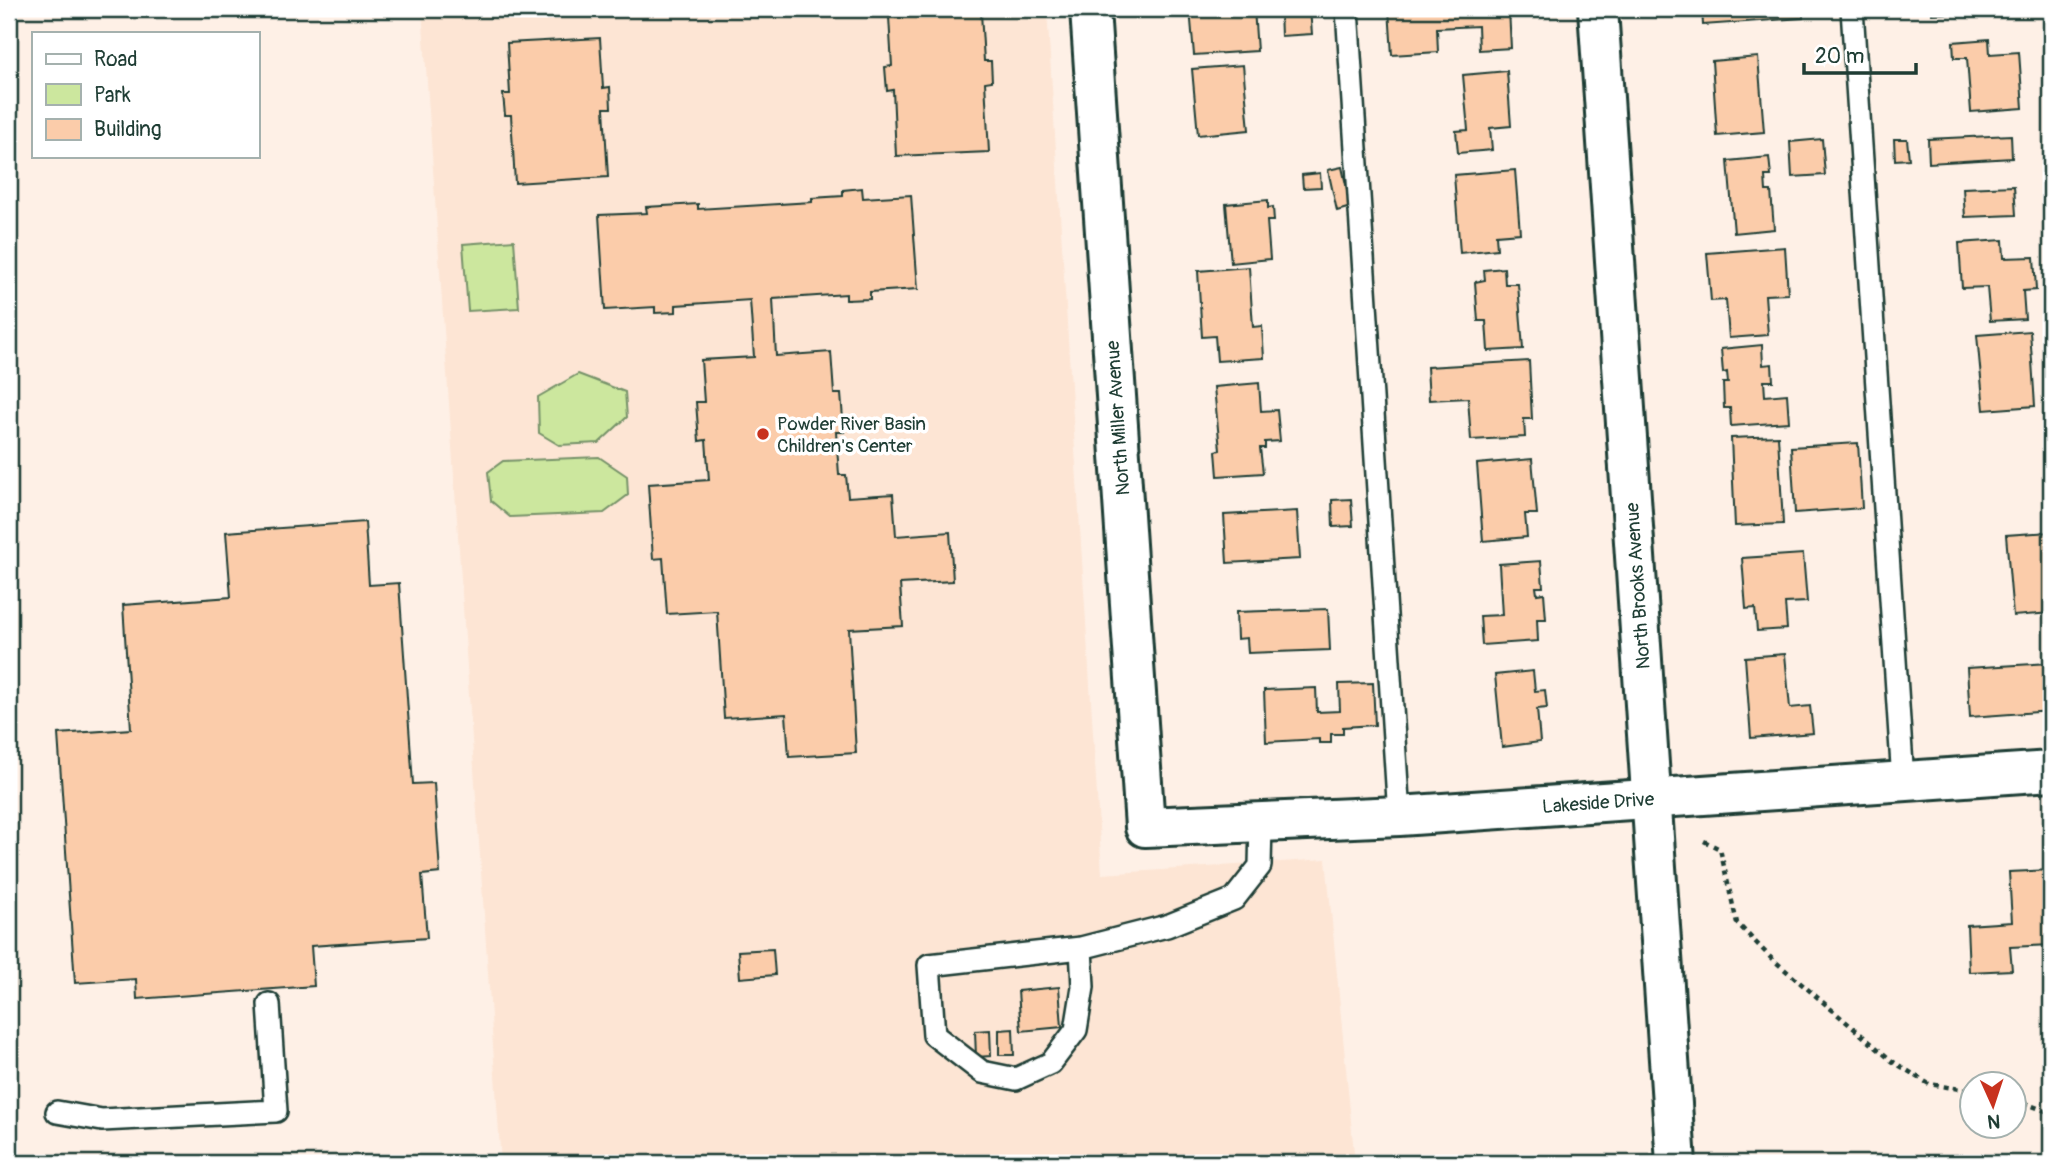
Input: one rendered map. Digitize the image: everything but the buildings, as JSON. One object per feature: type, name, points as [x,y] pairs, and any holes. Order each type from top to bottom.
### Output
[{"type":"street","name":"North Miller Avenue","points":[[1090,9],[1144,827]]},
{"type":"street","name":"North Brooks Avenue","points":[[1598,9],[1676,1163]]},
{"type":"street","name":"Lakeside Drive","points":[[1144,827],[1399,816],[2051,771]]},
{"type":"lane","points":[[1347,9],[1399,816]]},
{"type":"lane","points":[[1852,9],[1903,781]]},
{"type":"lane","points":[[1081,948],[1083,987],[1076,1030],[1051,1063],[1016,1079],[982,1072],[934,1035],[929,965],[1081,948],[1167,926],[1234,899],[1261,866],[1261,822]]},
{"type":"lane","points":[[57,1112],[103,1120],[276,1111],[269,1004]]},
{"type":"path","points":[[1704,841],[1720,849],[1737,923],[1770,957],[1892,1060],[1929,1084],[1958,1089]]},
{"type":"path","points":[[2028,1104],[2051,1113]]},
{"type":"shaded area","name":"Powder River Basin Children's Center","points":[[422,9],[1047,9],[1102,874],[1326,859],[1355,1163],[501,1163]]},
{"type":"green space","points":[[514,240],[519,308],[468,311],[463,244]]},
{"type":"green space","points":[[578,374],[625,392],[627,417],[599,443],[559,445],[539,433],[538,397]]},
{"type":"green space","points":[[599,457],[627,476],[628,495],[604,513],[510,517],[491,501],[488,472],[503,461]]},
{"type":"place","name":"Powder River Basin Children's Center","points":[[763,434]]}]
